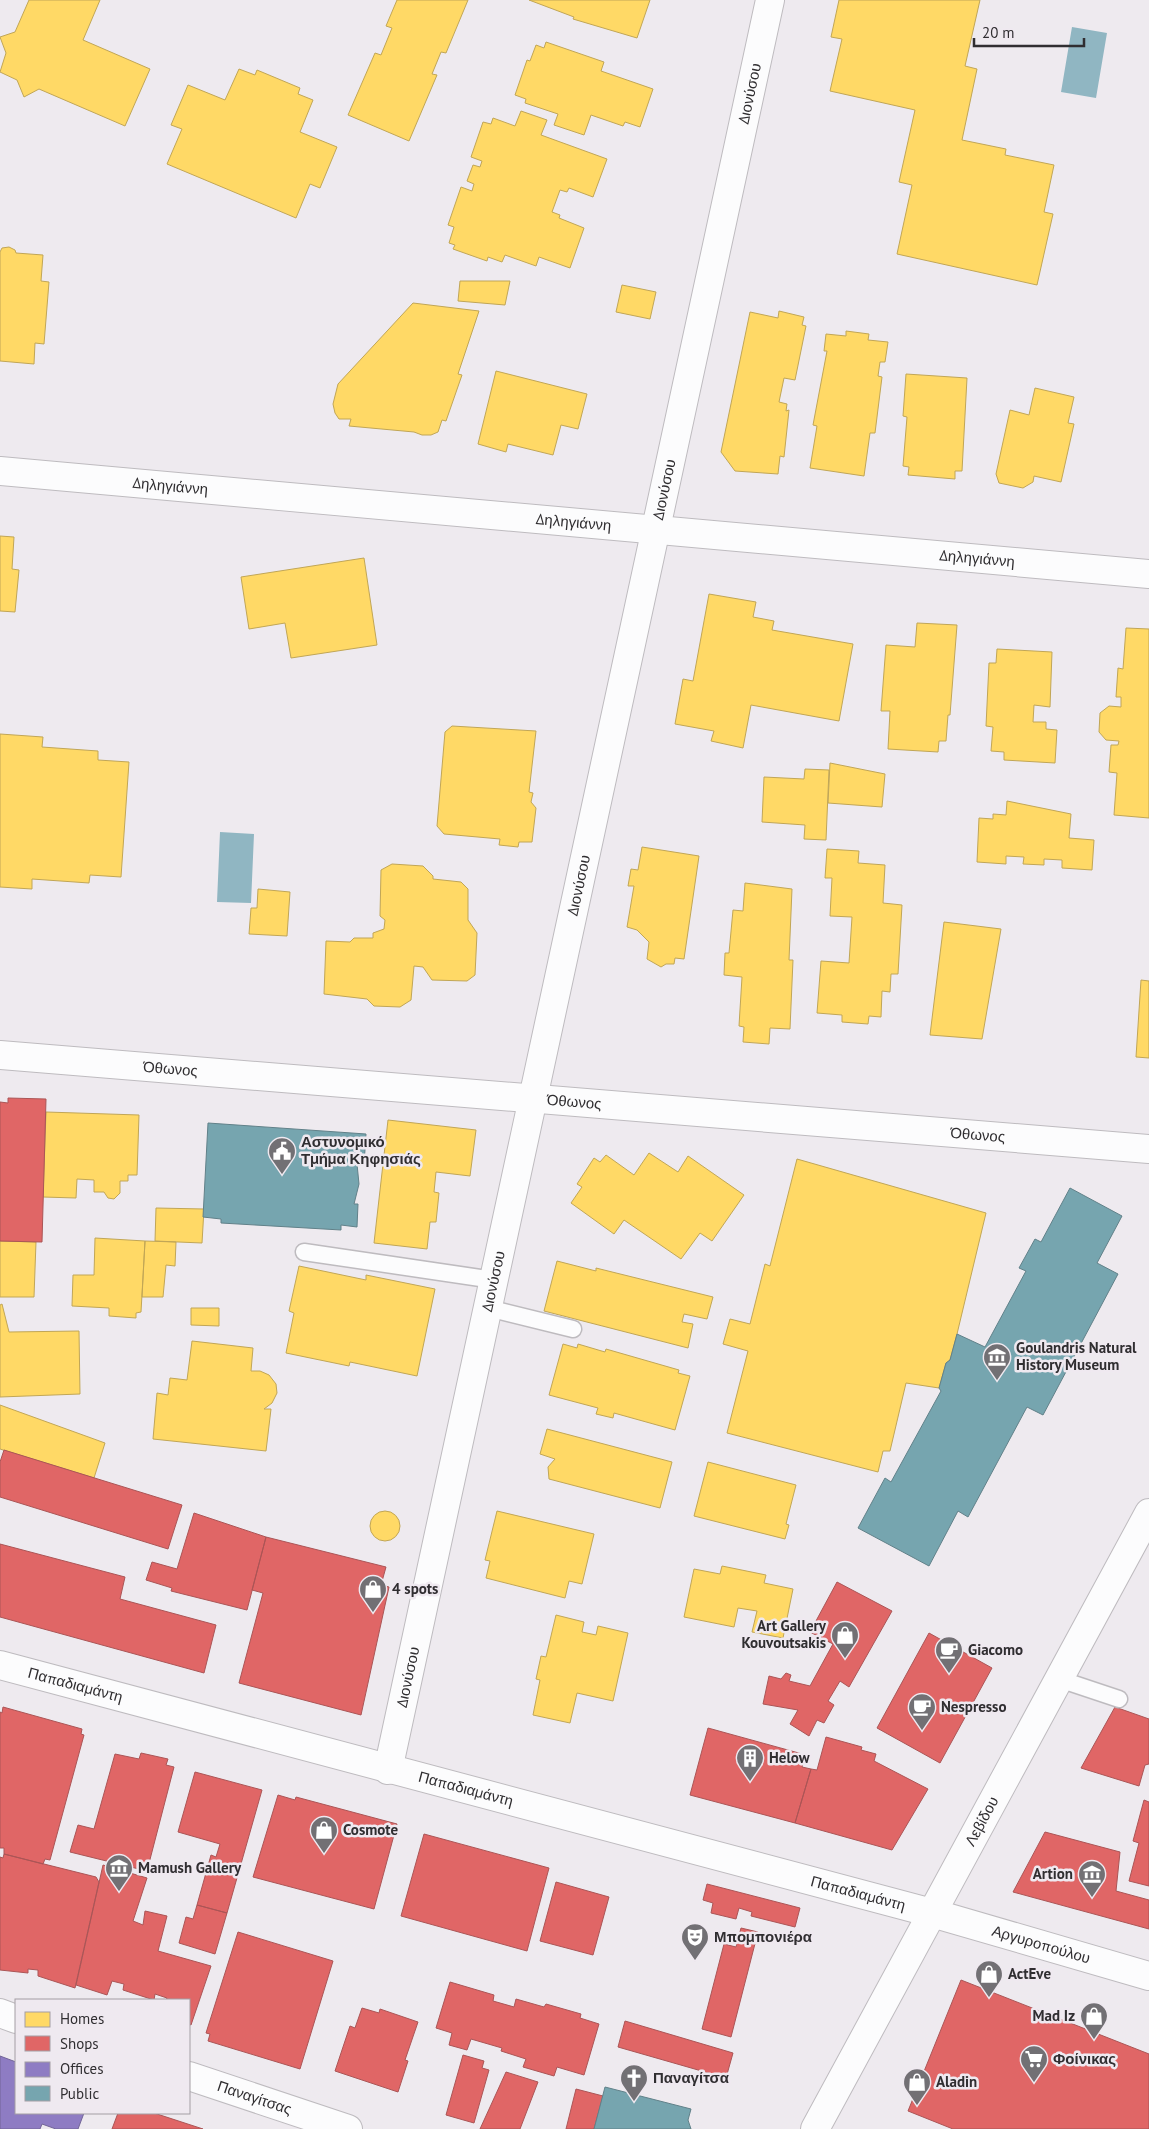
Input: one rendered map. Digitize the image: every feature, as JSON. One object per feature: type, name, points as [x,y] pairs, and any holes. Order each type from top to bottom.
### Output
[{"type":"street","name":"Διονύσου","points":[[388,1770],[770,0]]},
{"type":"street","name":"Δηληγιάννη","points":[[0,471],[1149,574]]},
{"type":"street","name":"Όθωνος","points":[[0,1055],[1149,1149]]},
{"type":"street","name":"Λεβίδου","points":[[815,2129],[1149,1513]]},
{"type":"street","name":"Παπαδιαμάντη","points":[[0,1665],[388,1770],[932,1913]]},
{"type":"street","name":"Αργυροπούλου","points":[[932,1913],[1149,1976]]},
{"type":"street","points":[[0,2013],[15,2018]]},
{"type":"street","name":"Παναγίτσας","points":[[190,2076],[348,2129]]},
{"type":"lane","points":[[304,1252],[494,1280]]},
{"type":"lane","points":[[488,1308],[573,1329]]},
{"type":"lane","points":[[1059,1679],[1118,1700]]},
{"type":"water","points":[[1072,27],[1107,33],[1096,98],[1061,92]]},
{"type":"water","points":[[220,832],[254,834],[251,903],[217,902]]},
{"type":"building: Homes","points":[[29,0],[100,0],[83,40],[150,69],[125,126],[39,89],[24,97],[17,80],[0,72],[6,53],[0,37],[15,32]]},
{"type":"building: Homes","points":[[397,0],[468,0],[446,53],[441,52],[432,74],[437,75],[409,141],[348,115],[375,53],[381,55],[392,28],[386,26]]},
{"type":"building: Homes","points":[[529,0],[650,0],[637,38],[573,19],[574,17]]},
{"type":"building: Homes","points":[[839,0],[980,0],[965,66],[977,69],[962,140],[1006,149],[1005,155],[1054,165],[1044,212],[1053,214],[1037,285],[897,254],[912,185],[899,182],[915,110],[830,91],[842,39],[831,37]]},
{"type":"building: Homes","points":[[546,42],[604,62],[601,71],[653,89],[640,127],[625,122],[623,126],[591,115],[584,135],[554,125],[558,114],[525,103],[526,99],[515,95],[527,60],[530,61],[536,45],[544,48]]},
{"type":"building: Homes","points":[[239,69],[255,75],[257,70],[300,88],[298,94],[313,100],[300,132],[337,147],[320,188],[310,184],[296,218],[167,164],[182,129],[171,125],[188,85],[225,100]]},
{"type":"building: Homes","points":[[521,111],[547,120],[541,135],[607,159],[593,197],[569,188],[567,192],[560,190],[552,212],[560,215],[559,218],[584,228],[570,268],[539,257],[536,266],[505,255],[502,262],[488,257],[487,261],[453,249],[455,245],[449,243],[454,227],[448,225],[461,187],[472,191],[474,184],[467,181],[473,165],[480,167],[482,161],[471,157],[483,122],[491,124],[493,118],[515,126]]},
{"type":"building: Homes","points":[[9,247],[15,250],[16,253],[43,255],[41,281],[49,282],[44,344],[35,343],[34,364],[0,361],[0,252],[2,248]]},
{"type":"building: Homes","points":[[460,281],[510,281],[505,305],[458,301]]},
{"type":"building: Homes","points":[[622,285],[656,292],[650,319],[616,312]]},
{"type":"building: Homes","points":[[413,303],[479,311],[458,374],[462,375],[446,421],[442,420],[438,432],[431,435],[349,426],[351,419],[339,419],[335,413],[333,404],[338,384]]},
{"type":"building: Homes","points":[[779,311],[804,317],[802,325],[806,326],[795,380],[784,378],[779,402],[787,404],[786,411],[789,410],[784,457],[780,456],[778,474],[735,471],[721,452],[750,312],[778,318]]},
{"type":"building: Homes","points":[[846,331],[869,334],[868,340],[888,342],[885,362],[880,362],[878,376],[882,377],[875,433],[870,433],[864,476],[810,468],[817,426],[813,425],[827,351],[824,351],[826,334],[846,336]]},
{"type":"building: Homes","points":[[496,371],[587,394],[578,429],[561,425],[553,455],[508,444],[506,452],[478,444]]},
{"type":"building: Homes","points":[[906,374],[967,378],[962,471],[955,471],[955,479],[908,475],[909,467],[903,466],[907,417],[903,416]]},
{"type":"building: Homes","points":[[1035,388],[1074,397],[1068,423],[1074,424],[1061,482],[1034,476],[1033,482],[1023,488],[999,483],[996,474],[1010,410],[1029,415]]},
{"type":"building: Homes","points":[[0,536],[14,537],[12,569],[19,570],[15,612],[0,611]]},
{"type":"building: Homes","points":[[364,558],[377,645],[291,658],[285,623],[249,629],[241,577]]},
{"type":"building: Homes","points":[[709,594],[756,602],[753,617],[774,621],[772,630],[853,644],[839,721],[751,705],[743,748],[711,741],[714,731],[675,724],[683,679],[693,681]]},
{"type":"building: Homes","points":[[917,623],[957,625],[950,715],[948,715],[946,741],[939,741],[938,752],[888,749],[890,711],[881,711],[886,645],[915,647]]},
{"type":"building: Homes","points":[[1126,628],[1149,629],[1149,818],[1114,815],[1117,773],[1109,772],[1111,745],[1118,745],[1119,741],[1106,740],[1099,732],[1100,713],[1109,706],[1121,707],[1121,697],[1116,697],[1118,668],[1123,669]]},
{"type":"building: Homes","points":[[997,649],[1052,652],[1050,707],[1034,705],[1033,722],[1046,722],[1046,729],[1057,730],[1055,763],[1004,760],[1004,752],[991,751],[993,727],[986,726],[989,663],[996,663]]},
{"type":"building: Homes","points":[[452,726],[536,731],[529,792],[533,793],[531,802],[536,808],[532,842],[519,842],[518,847],[499,845],[500,839],[444,834],[437,826],[445,732]]},
{"type":"building: Homes","points":[[0,734],[43,737],[42,747],[98,751],[98,760],[129,762],[121,877],[90,875],[89,883],[32,879],[32,889],[0,887]]},
{"type":"building: Homes","points":[[830,763],[885,774],[882,807],[828,803]]},
{"type":"building: Homes","points":[[805,769],[829,770],[826,840],[804,839],[805,825],[762,822],[764,777],[804,779]]},
{"type":"building: Homes","points":[[1007,801],[1071,814],[1069,838],[1094,840],[1092,870],[1062,868],[1062,860],[1044,859],[1044,865],[1023,864],[1024,857],[1006,856],[1006,864],[977,862],[979,818],[993,819],[993,814],[1006,815]]},
{"type":"building: Homes","points":[[642,847],[699,856],[684,959],[675,958],[674,964],[666,964],[661,967],[647,959],[649,942],[637,930],[627,927],[634,886],[628,886],[631,869],[638,870]]},
{"type":"building: Homes","points":[[827,849],[859,851],[858,863],[885,865],[883,903],[902,905],[898,974],[891,974],[890,992],[882,991],[881,1017],[869,1016],[868,1024],[842,1022],[842,1015],[817,1013],[821,961],[849,963],[852,917],[830,916],[832,878],[825,878]]},
{"type":"building: Homes","points":[[392,864],[423,866],[433,876],[433,879],[461,882],[468,889],[468,920],[477,933],[475,975],[467,981],[432,980],[423,967],[414,966],[411,1000],[400,1007],[374,1006],[367,999],[324,994],[326,941],[350,942],[354,938],[373,938],[373,933],[384,929],[385,920],[380,916],[381,870]]},
{"type":"building: Homes","points":[[745,883],[792,889],[789,960],[793,960],[790,1029],[770,1028],[769,1044],[743,1042],[744,1027],[739,1026],[742,977],[724,975],[725,953],[729,953],[733,910],[743,911]]},
{"type":"building: Homes","points":[[258,889],[290,892],[287,936],[249,934],[251,908],[257,908]]},
{"type":"building: Homes","points":[[944,922],[1001,929],[982,1039],[930,1035]]},
{"type":"building: Homes","points":[[1141,980],[1149,981],[1149,1058],[1136,1057]]},
{"type":"building: Homes","points":[[46,1112],[139,1115],[137,1175],[128,1175],[128,1181],[120,1181],[120,1193],[114,1199],[108,1198],[104,1192],[94,1192],[94,1180],[77,1179],[76,1198],[43,1197]]},
{"type":"building: Homes","points":[[388,1120],[476,1130],[470,1176],[436,1172],[434,1192],[439,1193],[436,1222],[430,1222],[427,1249],[374,1243]]},
{"type":"building: Homes","points":[[649,1153],[678,1172],[688,1156],[744,1195],[712,1241],[700,1233],[681,1259],[624,1220],[614,1234],[571,1203],[582,1187],[577,1184],[594,1158],[600,1162],[606,1155],[634,1175]]},
{"type":"building: Homes","points":[[797,1159],[986,1213],[957,1334],[950,1360],[946,1363],[939,1388],[906,1383],[890,1451],[883,1451],[878,1472],[727,1433],[748,1351],[723,1344],[730,1319],[750,1324],[765,1264],[770,1266]]},
{"type":"building: Homes","points":[[156,1208],[204,1209],[202,1243],[155,1241]]},
{"type":"building: Homes","points":[[95,1238],[145,1241],[141,1312],[136,1313],[136,1318],[109,1316],[109,1308],[72,1306],[73,1275],[94,1275]]},
{"type":"building: Homes","points":[[0,1241],[36,1242],[34,1297],[0,1297]]},
{"type":"building: Homes","points":[[145,1241],[176,1242],[175,1266],[166,1265],[163,1297],[142,1297]]},
{"type":"building: Homes","points":[[557,1261],[596,1271],[596,1268],[713,1297],[707,1319],[684,1314],[682,1322],[693,1324],[688,1348],[544,1311]]},
{"type":"building: Homes","points":[[299,1266],[366,1280],[366,1275],[435,1289],[417,1376],[350,1362],[349,1366],[286,1353],[294,1313],[289,1311]]},
{"type":"building: Homes","points":[[2,1304],[9,1332],[79,1331],[80,1394],[0,1397],[0,1305]]},
{"type":"building: Homes","points":[[191,1308],[219,1308],[219,1326],[191,1325]]},
{"type":"building: Homes","points":[[192,1341],[253,1348],[251,1371],[260,1371],[269,1375],[276,1384],[277,1393],[272,1403],[264,1409],[271,1409],[266,1451],[153,1439],[157,1393],[168,1395],[170,1378],[187,1380]]},
{"type":"building: Homes","points":[[563,1344],[577,1348],[578,1344],[605,1352],[606,1349],[679,1370],[678,1373],[690,1376],[675,1430],[614,1413],[613,1418],[596,1414],[598,1408],[549,1395]]},
{"type":"building: Homes","points":[[0,1405],[105,1443],[94,1478],[0,1449]]},
{"type":"building: Homes","points":[[547,1429],[672,1462],[660,1508],[549,1479],[548,1467],[555,1459],[540,1454]]},
{"type":"building: Homes","points":[[708,1462],[796,1485],[786,1524],[789,1525],[785,1539],[694,1516]]},
{"type":"building: Homes","points":[[385,1511],[396,1515],[400,1526],[396,1537],[385,1541],[374,1537],[370,1526],[374,1515]]},
{"type":"building: Homes","points":[[497,1511],[594,1534],[582,1584],[569,1581],[565,1598],[486,1578],[490,1561],[485,1560]]},
{"type":"building: Homes","points":[[722,1566],[766,1575],[764,1583],[793,1589],[783,1638],[752,1632],[757,1611],[738,1608],[734,1627],[684,1617],[694,1569],[720,1574]]},
{"type":"building: Homes","points":[[556,1615],[584,1622],[582,1632],[596,1635],[598,1626],[628,1633],[613,1701],[577,1693],[570,1723],[533,1715],[540,1680],[536,1679],[541,1656],[546,1657]]},
{"type":"building: Shops","points":[[8,1098],[46,1099],[42,1242],[0,1241],[0,1102],[8,1103]]},
{"type":"building: Shops","points":[[4,1450],[182,1505],[168,1549],[0,1497],[0,1462]]},
{"type":"building: Shops","points":[[194,1513],[266,1537],[247,1610],[171,1591],[172,1588],[146,1580],[152,1562],[177,1569]]},
{"type":"building: Shops","points":[[266,1537],[386,1567],[381,1585],[389,1587],[361,1715],[239,1683],[263,1593],[252,1590]]},
{"type":"building: Shops","points":[[0,1544],[125,1577],[120,1599],[216,1625],[204,1673],[0,1617]]},
{"type":"building: Shops","name":"Art Gallery Kouvoutsakis","points":[[837,1582],[892,1611],[849,1687],[840,1681],[828,1701],[834,1705],[824,1723],[817,1720],[809,1736],[790,1724],[798,1710],[763,1704],[769,1676],[781,1679],[786,1673],[791,1675],[789,1681],[810,1686],[833,1644],[810,1632]]},
{"type":"building: Shops","points":[[929,1633],[992,1668],[940,1763],[877,1728]]},
{"type":"building: Shops","points":[[3,1707],[82,1729],[81,1734],[84,1735],[50,1860],[45,1859],[43,1864],[4,1854],[4,1848],[0,1848],[0,1712],[2,1713]]},
{"type":"building: Shops","points":[[1115,1707],[1149,1719],[1149,1764],[1145,1765],[1139,1786],[1081,1768]]},
{"type":"building: Shops","name":"Helow","points":[[708,1728],[806,1755],[802,1767],[811,1769],[795,1823],[690,1795]]},
{"type":"building: Shops","points":[[826,1737],[862,1747],[861,1750],[876,1754],[874,1761],[928,1789],[892,1850],[795,1823],[811,1769],[817,1770]]},
{"type":"building: Shops","points":[[141,1753],[168,1759],[166,1765],[174,1767],[147,1871],[70,1852],[78,1825],[94,1829],[115,1754],[139,1759]]},
{"type":"building: Shops","points":[[195,1772],[262,1790],[227,1913],[197,1905],[211,1855],[216,1857],[220,1844],[178,1832]]},
{"type":"building: Shops","name":"Cosmote","points":[[278,1795],[295,1800],[296,1797],[397,1824],[374,1909],[253,1877]]},
{"type":"building: Shops","points":[[1144,1800],[1149,1802],[1149,1886],[1129,1881],[1139,1843],[1133,1841]]},
{"type":"building: Shops","points":[[1045,1832],[1120,1852],[1116,1891],[1149,1900],[1149,1929],[1013,1892]]},
{"type":"building: Shops","points":[[424,1834],[549,1868],[527,1951],[401,1916]]},
{"type":"building: Shops","points":[[4,1854],[96,1877],[99,1882],[75,1988],[38,1976],[38,1970],[28,1969],[28,1973],[0,1970],[0,1857],[3,1858]]},
{"type":"building: Shops","points":[[103,1865],[147,1878],[133,1921],[143,1925],[145,1911],[167,1916],[158,1951],[211,1966],[191,2025],[190,1999],[166,1999],[155,1994],[154,1999],[151,1999],[123,1990],[124,1984],[112,1981],[107,1995],[76,1985]]},
{"type":"building: Shops","points":[[556,1882],[609,1897],[593,1955],[540,1941]]},
{"type":"building: Shops","points":[[707,1884],[800,1908],[795,1927],[751,1916],[752,1912],[739,1908],[736,1919],[711,1913],[713,1903],[703,1900]]},
{"type":"building: Shops","points":[[197,1905],[227,1913],[215,1954],[179,1943],[186,1917],[193,1919]]},
{"type":"building: Shops","points":[[741,1928],[758,1932],[731,2037],[702,2029],[724,1944],[736,1947]]},
{"type":"building: Shops","points":[[238,1932],[333,1961],[300,2069],[208,2041],[210,2034],[206,2033]]},
{"type":"building: Shops","name":"Φοίνικας","points":[[961,1980],[1149,2054],[1149,2129],[953,2129],[908,2111]]},
{"type":"building: Shops","points":[[450,1982],[494,1995],[493,2001],[514,2007],[516,1999],[544,2007],[546,2004],[581,2014],[580,2018],[599,2024],[584,2075],[557,2067],[554,2076],[523,2067],[526,2059],[501,2051],[502,2048],[471,2039],[467,2050],[449,2045],[452,2033],[436,2028]]},
{"type":"building: Shops","points":[[362,2008],[379,2013],[380,2009],[418,2022],[405,2060],[408,2061],[398,2092],[335,2071],[350,2026],[355,2028]]},
{"type":"building: Shops","points":[[625,2021],[733,2053],[726,2078],[618,2047]]},
{"type":"building: Shops","points":[[463,2055],[484,2061],[482,2068],[489,2070],[474,2123],[446,2115]]},
{"type":"building: Shops","points":[[506,2072],[538,2082],[520,2129],[480,2129]]},
{"type":"building: Shops","points":[[576,2089],[603,2096],[594,2129],[566,2129]]},
{"type":"building: Shops","points":[[118,2114],[157,2114],[203,2129],[112,2129]]},
{"type":"building: Offices","points":[[0,2056],[15,2062],[15,2114],[84,2114],[78,2129],[56,2129],[42,2124],[40,2129],[0,2129]]},
{"type":"building: Public","name":"Αστυνομικό Τμήμα Κηφησιάς","points":[[208,1123],[366,1134],[364,1165],[357,1164],[359,1184],[354,1204],[358,1204],[357,1227],[341,1225],[341,1230],[221,1223],[221,1219],[203,1217]]},
{"type":"building: Public","points":[[1070,1188],[1122,1216],[1097,1263],[1118,1274],[1043,1415],[1027,1407],[968,1517],[958,1511],[929,1566],[858,1528],[885,1478],[891,1482],[941,1391],[939,1388],[946,1363],[950,1360],[957,1334],[985,1347],[1026,1271],[1019,1268],[1035,1239],[1041,1242]]},
{"type":"building: Public","name":"Παναγίτσα","points":[[605,2087],[691,2109],[688,2120],[691,2129],[594,2129]]},
{"type":"place","name":"Αστυνομικό Τμήμα Κηφησιάς","points":[[282,1175]]},
{"type":"place","name":"Goulandris Natural History Museum","points":[[997,1381]]},
{"type":"place","name":"4 spots","points":[[373,1613]]},
{"type":"place","name":"Art Gallery Kouvoutsakis","points":[[845,1659]]},
{"type":"place","name":"Giacomo","points":[[949,1674]]},
{"type":"place","name":"Nespresso","points":[[922,1731]]},
{"type":"place","name":"Helow","points":[[750,1782]]},
{"type":"place","name":"Cosmote","points":[[324,1854]]},
{"type":"place","name":"Mamush Gallery","points":[[119,1892]]},
{"type":"place","name":"Artion","points":[[1092,1898]]},
{"type":"place","name":"Μπομπονιέρα","points":[[695,1961]]},
{"type":"place","name":"ActEve","points":[[989,1998]]},
{"type":"place","name":"Mad Iz","points":[[1094,2040]]},
{"type":"place","name":"Φοίνικας","points":[[1034,2083]]},
{"type":"place","name":"Παναγίτσα","points":[[634,2102]]},
{"type":"place","name":"Aladin","points":[[917,2106]]}]
